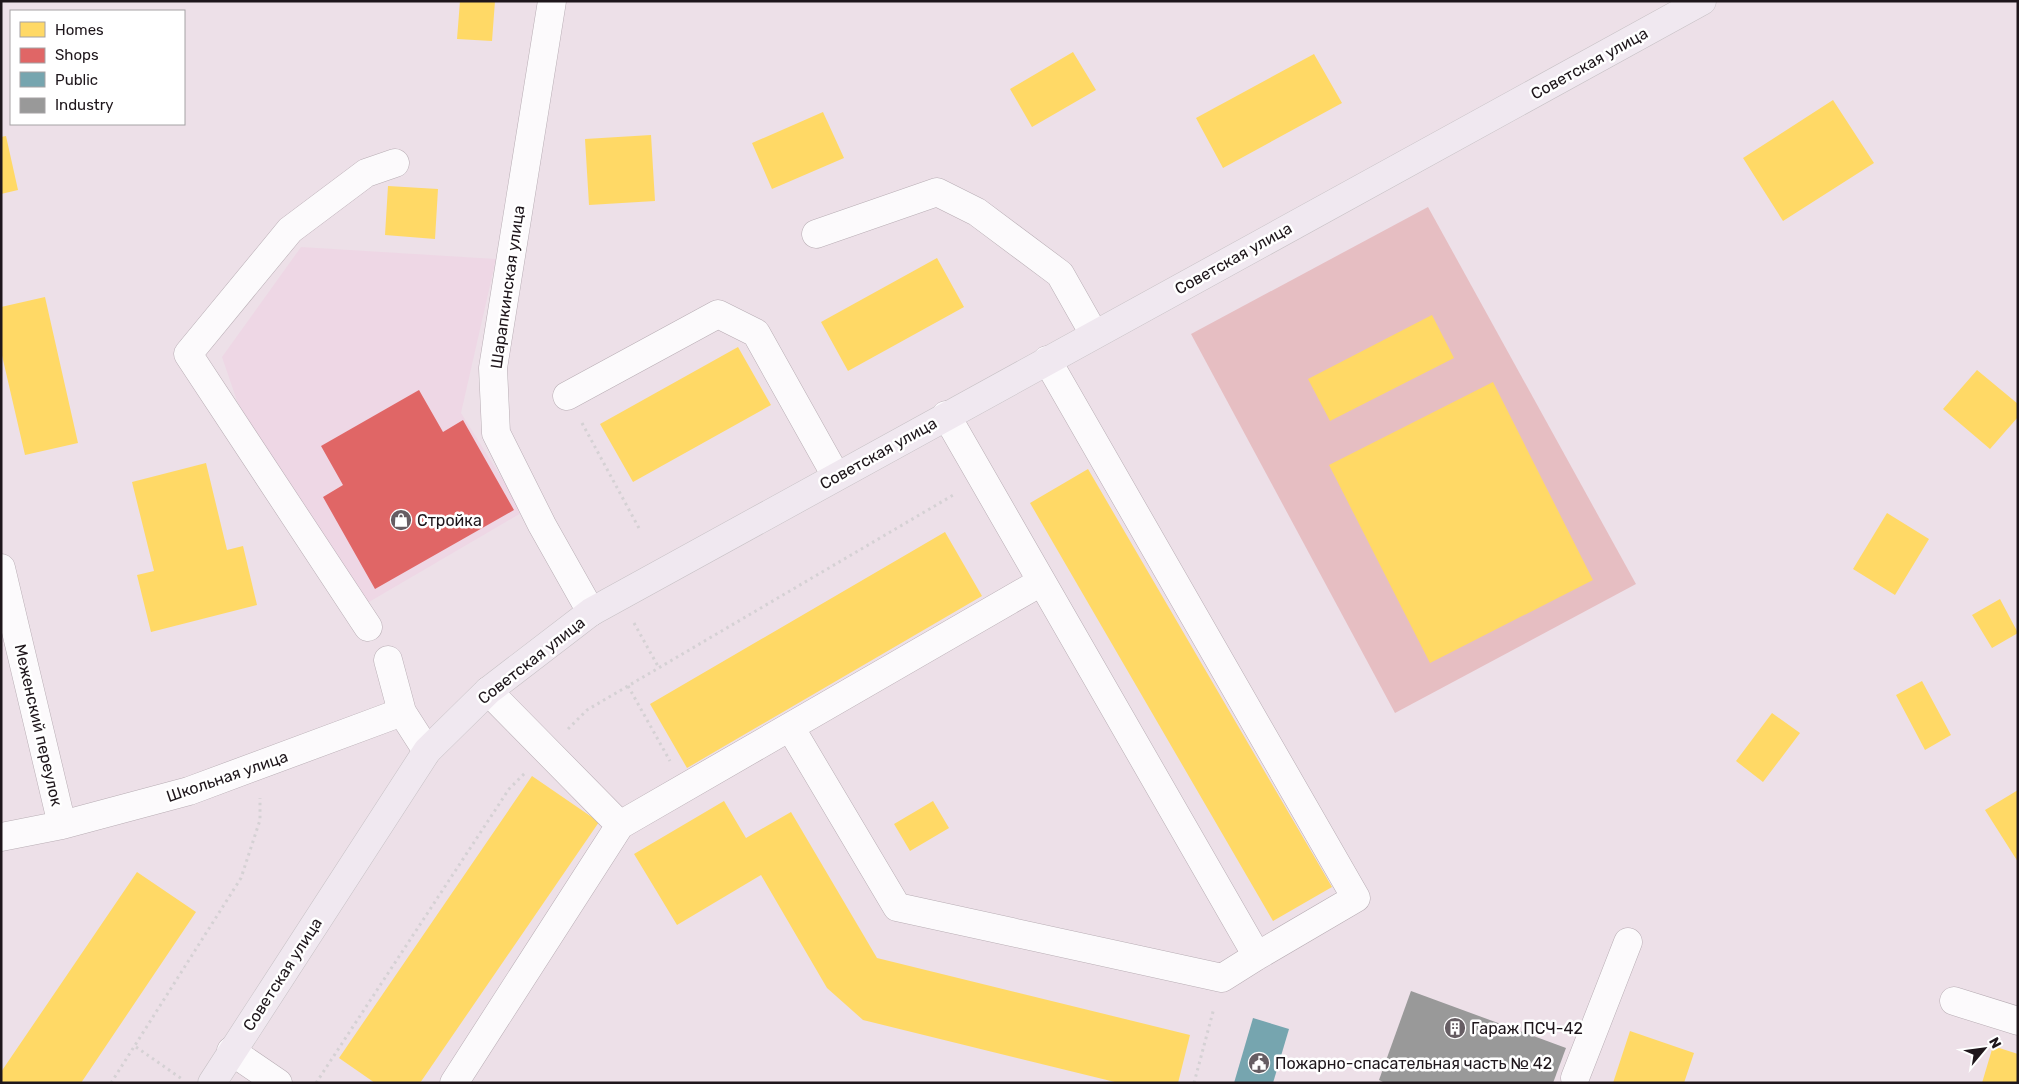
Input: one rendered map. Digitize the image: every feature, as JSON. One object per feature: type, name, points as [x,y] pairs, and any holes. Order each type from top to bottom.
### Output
[{"type":"main road","name":"Советская улица","points":[[212,1083],[427,751],[488,691],[591,612],[946,415],[1702,1]]},
{"type":"street","name":"Шарапкинская улица","points":[[552,1],[493,368],[496,433],[542,525],[591,612]]},
{"type":"street","points":[[368,627],[188,354],[290,230],[366,173],[395,163]]},
{"type":"street","points":[[816,234],[937,192],[978,212],[1060,274],[1094,334]]},
{"type":"street","points":[[567,396],[718,314],[756,333],[836,476]]},
{"type":"street","points":[[790,727],[898,908],[1222,978],[1356,898],[1047,360]]},
{"type":"street","points":[[946,415],[980,478],[1257,956]]},
{"type":"street","name":"Меженский переулок","points":[[1,568],[62,825]]},
{"type":"street","points":[[454,1083],[620,825],[1040,582]]},
{"type":"street","points":[[388,660],[402,712],[427,751]]},
{"type":"street","points":[[488,691],[620,825]]},
{"type":"street","name":"Школьная улица","points":[[1,837],[62,825],[190,792],[402,712]]},
{"type":"street","points":[[1575,1078],[1628,942]]},
{"type":"street","points":[[1954,1001],[2018,1021]]},
{"type":"street","points":[[231,1052],[278,1083]]},
{"type":"path","points":[[567,396],[640,530]]},
{"type":"path","points":[[316,1083],[509,789],[587,710],[980,478]]},
{"type":"path","points":[[628,686],[685,788]]},
{"type":"path","points":[[111,1083],[136,1047],[241,878],[260,820],[260,765]]},
{"type":"path","points":[[1194,1083],[1222,978]]},
{"type":"path","points":[[136,1047],[187,1083]]},
{"type":"shaded area","points":[[1428,207],[1636,584],[1395,713],[1191,334]]},
{"type":"shaded area","points":[[301,247],[496,259],[461,413],[523,512],[357,609],[237,401],[222,357]]},
{"type":"building: Homes","points":[[460,1],[495,1],[492,41],[457,39]]},
{"type":"building: Homes","points":[[1073,52],[1096,90],[1032,127],[1010,89]]},
{"type":"building: Homes","points":[[1314,54],[1342,103],[1223,168],[1196,118]]},
{"type":"building: Homes","points":[[1833,100],[1874,163],[1783,221],[1743,158]]},
{"type":"building: Homes","points":[[823,112],[844,158],[772,189],[752,143]]},
{"type":"building: Homes","points":[[651,135],[655,201],[589,205],[585,139]]},
{"type":"building: Homes","points":[[6,136],[18,190],[1,194],[1,137]]},
{"type":"building: Homes","points":[[388,186],[438,189],[435,239],[385,235]]},
{"type":"building: Homes","points":[[937,258],[964,307],[848,371],[821,322]]},
{"type":"building: Homes","points":[[45,297],[78,443],[25,455],[1,351],[1,307]]},
{"type":"building: Homes","points":[[1432,315],[1454,358],[1330,421],[1308,379]]},
{"type":"building: Homes","points":[[738,347],[771,405],[633,482],[600,424]]},
{"type":"building: Homes","points":[[1977,370],[2018,404],[2018,417],[1990,449],[1943,409]]},
{"type":"building: Homes","points":[[1493,382],[1593,580],[1430,663],[1329,465]]},
{"type":"building: Homes","points":[[206,463],[227,550],[243,546],[257,605],[151,632],[137,575],[154,571],[132,482]]},
{"type":"building: Homes","points":[[1088,469],[1332,887],[1273,921],[1030,503]]},
{"type":"building: Homes","points":[[1887,513],[1929,539],[1895,595],[1853,569]]},
{"type":"building: Homes","points":[[945,532],[982,596],[687,768],[650,704]]},
{"type":"building: Homes","points":[[2000,599],[2018,633],[1992,648],[1972,615]]},
{"type":"building: Homes","points":[[1922,681],[1951,735],[1925,750],[1896,695]]},
{"type":"building: Homes","points":[[1772,713],[1800,733],[1763,782],[1736,761]]},
{"type":"building: Homes","points":[[532,776],[599,822],[420,1083],[375,1083],[339,1058]]},
{"type":"building: Homes","points":[[2018,790],[2018,862],[1985,810]]},
{"type":"building: Homes","points":[[724,801],[746,838],[791,812],[877,958],[1190,1035],[1178,1083],[1119,1083],[863,1020],[827,988],[761,875],[677,925],[634,854]]},
{"type":"building: Homes","points":[[933,801],[949,828],[910,851],[894,824]]},
{"type":"building: Homes","points":[[137,872],[196,912],[81,1083],[1,1083],[1,1072]]},
{"type":"building: Homes","points":[[1630,1031],[1694,1053],[1684,1083],[1613,1083]]},
{"type":"building: Homes","points":[[1993,1046],[2018,1054],[2018,1083],[1982,1083]]},
{"type":"building: Shops","points":[[419,390],[443,432],[463,420],[514,510],[375,589],[323,497],[343,485],[321,446]]},
{"type":"building: Public","name":"Пожарно-спасательная часть № 42","points":[[1253,1018],[1289,1029],[1273,1083],[1234,1083]]},
{"type":"building: Industry","name":"Гараж ПСЧ-42","points":[[1411,991],[1566,1048],[1553,1083],[1385,1083],[1379,1080]]},
{"type":"place","name":"Стройка","points":[[401,520]]},
{"type":"place","name":"Гараж ПСЧ-42","points":[[1455,1028]]},
{"type":"place","name":"Пожарно-спасательная часть № 42","points":[[1259,1063]]}]
